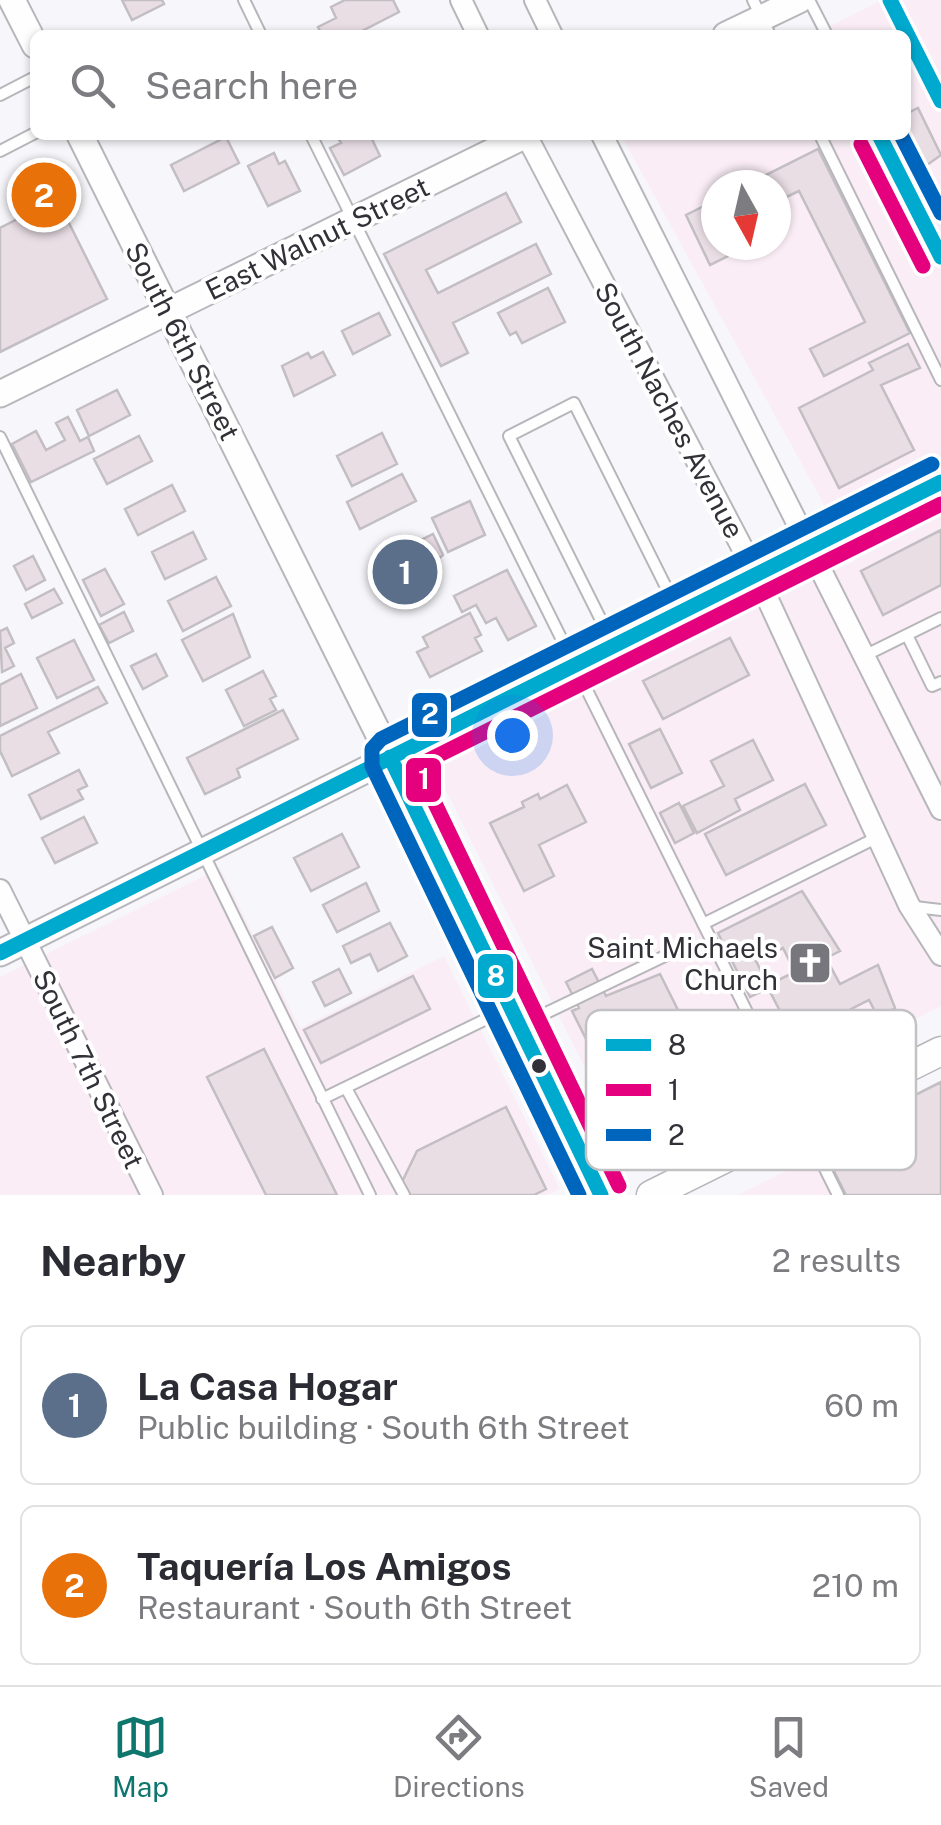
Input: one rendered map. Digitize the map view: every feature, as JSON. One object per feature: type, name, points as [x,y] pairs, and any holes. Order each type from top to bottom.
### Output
[{"type":"main road","points":[[916,1064],[941,1051]]},
{"type":"main road","points":[[651,1195],[702,1170]]},
{"type":"street","points":[[12,0],[30,35]]},
{"type":"street","points":[[461,0],[476,30]]},
{"type":"street","points":[[535,0],[550,30]]},
{"type":"street","points":[[736,30],[799,0]]},
{"type":"street","name":"South 6th Street","points":[[82,140],[390,757],[586,1164]]},
{"type":"street","name":"East Walnut Street","points":[[0,394],[516,140]]},
{"type":"street","name":"South Naches Avenue","points":[[529,140],[757,576],[909,906],[941,955]]},
{"type":"street","points":[[604,140],[941,809]]},
{"type":"street","points":[[0,954],[941,482]]},
{"type":"street","name":"South 7th Street","points":[[0,890],[152,1195]]},
{"type":"street","name":"South 6th Street","points":[[589,1170],[601,1195]]},
{"type":"lane","points":[[244,0],[259,30]]},
{"type":"lane","points":[[809,0],[824,30]]},
{"type":"lane","points":[[890,0],[905,30]]},
{"type":"lane","points":[[911,42],[941,101]]},
{"type":"lane","points":[[0,95],[30,80]]},
{"type":"lane","points":[[0,150],[30,135]]},
{"type":"lane","points":[[313,140],[746,1010]]},
{"type":"lane","points":[[822,140],[941,380]]},
{"type":"lane","points":[[882,140],[941,257]]},
{"type":"lane","points":[[615,646],[509,436],[574,403],[680,614]]},
{"type":"lane","points":[[0,437],[370,1195]]},
{"type":"lane","points":[[863,656],[941,618]]},
{"type":"lane","points":[[907,635],[932,686],[941,682]]},
{"type":"lane","points":[[703,924],[878,837]]},
{"type":"lane","points":[[909,906],[941,910]]},
{"type":"lane","points":[[322,1100],[669,954]]},
{"type":"lane","points":[[346,1088],[404,1195]]},
{"type":"lane","points":[[825,1170],[838,1195]]},
{"type":"shaded area","points":[[882,0],[941,0],[941,1006],[916,1019],[916,1010],[586,1010],[586,1070],[430,759],[855,561],[624,140],[911,140],[911,30],[822,30]]},
{"type":"shaded area","points":[[220,868],[300,1028],[444,956],[560,1189],[547,1195],[0,1195],[0,977]]},
{"type":"shaded area","points":[[941,1093],[941,1195],[738,1195],[788,1170],[916,1170],[916,1106]]},
{"type":"building","points":[[122,0],[162,0],[164,4],[132,20]]},
{"type":"building","points":[[345,0],[393,0],[399,12],[364,30],[320,30],[318,27],[336,18],[331,7]]},
{"type":"building","points":[[918,108],[941,155],[927,165],[911,134],[911,112]]},
{"type":"building","points":[[220,140],[228,140],[239,163],[184,191],[171,165]]},
{"type":"building","points":[[339,140],[372,140],[380,156],[344,175],[330,148],[341,143]]},
{"type":"building","points":[[818,149],[910,333],[824,376],[810,349],[865,322],[799,191],[791,195],[791,170],[776,170]]},
{"type":"building","points":[[274,153],[279,164],[285,161],[300,191],[268,206],[248,166]]},
{"type":"building","points":[[506,193],[521,222],[426,270],[438,293],[536,244],[551,274],[453,323],[468,353],[441,366],[384,254]]},
{"type":"building","points":[[57,199],[107,299],[0,352],[0,228]]},
{"type":"building","points":[[701,208],[701,246],[686,215]]},
{"type":"building","points":[[548,288],[565,322],[522,343],[516,332],[510,335],[498,313]]},
{"type":"building","points":[[379,313],[390,335],[353,354],[342,331]]},
{"type":"building","points":[[908,344],[920,368],[881,385],[914,450],[839,488],[799,408],[873,370],[869,363]]},
{"type":"building","points":[[323,352],[335,375],[294,396],[282,366],[308,353],[311,358]]},
{"type":"building","points":[[117,390],[130,415],[89,436],[77,410]]},
{"type":"building","points":[[68,417],[80,441],[88,437],[94,451],[31,482],[12,444],[36,431],[46,450],[65,440],[56,423]]},
{"type":"building","points":[[382,433],[397,464],[352,486],[337,456]]},
{"type":"building","points":[[139,436],[152,461],[107,484],[94,459]]},
{"type":"building","points":[[402,474],[416,501],[360,529],[347,502]]},
{"type":"building","points":[[172,485],[185,511],[138,535],[125,509]]},
{"type":"building","points":[[470,501],[485,535],[448,552],[432,518]]},
{"type":"building","points":[[941,530],[941,585],[883,615],[861,571]]},
{"type":"building","points":[[193,532],[206,559],[165,579],[152,552]]},
{"type":"building","points":[[433,534],[443,555],[430,566],[436,579],[391,601],[373,564]]},
{"type":"building","points":[[33,556],[45,580],[26,590],[14,566]]},
{"type":"building","points":[[105,569],[124,604],[101,616],[83,580]]},
{"type":"building","points":[[507,570],[536,626],[508,640],[496,618],[486,623],[476,605],[462,612],[454,596]]},
{"type":"building","points":[[216,577],[231,606],[183,631],[168,601]]},
{"type":"building","points":[[54,589],[62,603],[32,618],[25,604]]},
{"type":"building","points":[[124,612],[133,631],[109,643],[99,625]]},
{"type":"building","points":[[470,613],[481,635],[475,638],[482,651],[430,677],[417,652],[428,647],[423,637]]},
{"type":"building","points":[[233,614],[250,657],[203,681],[182,640]]},
{"type":"building","points":[[7,628],[14,643],[5,648],[14,666],[2,672],[0,631]]},
{"type":"building","points":[[730,638],[749,675],[663,719],[643,681]]},
{"type":"building","points":[[74,640],[94,680],[57,698],[37,658]]},
{"type":"building","points":[[156,654],[167,676],[143,689],[131,666]]},
{"type":"building","points":[[263,671],[276,696],[270,699],[276,710],[244,726],[226,690]]},
{"type":"building","points":[[21,674],[37,708],[0,726],[0,685]]},
{"type":"building","points":[[98,687],[107,703],[48,732],[59,753],[12,776],[0,751],[0,736]]},
{"type":"building","points":[[283,710],[298,739],[237,769],[240,777],[205,794],[187,758]]},
{"type":"building","points":[[660,729],[682,773],[651,788],[629,744]]},
{"type":"building","points":[[753,740],[773,780],[735,799],[740,810],[697,833],[683,806],[724,786],[711,761]]},
{"type":"building","points":[[79,770],[87,786],[78,790],[83,799],[41,819],[29,795]]},
{"type":"building","points":[[805,784],[826,825],[726,875],[705,834]]},
{"type":"building","points":[[567,785],[586,822],[539,845],[554,876],[524,891],[490,823],[524,807],[522,802],[538,794],[540,799]]},
{"type":"building","points":[[679,803],[694,833],[675,843],[660,813]]},
{"type":"building","points":[[84,817],[97,843],[55,863],[42,838]]},
{"type":"building","points":[[342,834],[359,867],[311,891],[294,858]]},
{"type":"building","points":[[366,883],[379,911],[337,932],[323,905]]},
{"type":"building","name":"Saint Michaels Church","points":[[802,891],[840,951],[826,958],[840,984],[878,965],[895,1008],[874,1010],[869,1000],[849,1010],[779,1010],[768,988],[750,997],[718,933]],"holes":[[[783,948],[795,972],[768,985],[756,961]]]},
{"type":"building","points":[[390,923],[407,956],[378,971],[370,954],[351,963],[343,946]]},
{"type":"building","points":[[272,927],[293,968],[275,978],[254,936]]},
{"type":"building","points":[[339,969],[351,993],[325,1006],[313,982]]},
{"type":"building","points":[[592,969],[606,996],[660,974],[678,1010],[586,1010],[586,1039],[572,1011],[579,1008],[566,982]]},
{"type":"building","points":[[413,976],[430,1009],[321,1063],[304,1030]]},
{"type":"building","points":[[264,1049],[337,1195],[266,1195],[207,1077]]},
{"type":"building","points":[[941,1082],[941,1195],[846,1195],[834,1170],[916,1170],[916,1095]]},
{"type":"building","points":[[506,1107],[546,1189],[534,1195],[408,1195],[402,1182],[417,1151]]},
{"type":"transit line","name":"8","points":[[890,0],[905,30]]},
{"type":"transit line","name":"8","points":[[911,42],[941,101]]},
{"type":"transit line","name":"8","points":[[882,140],[941,257]]},
{"type":"transit line","name":"2","points":[[904,140],[941,213]]},
{"type":"transit line","name":"1","points":[[861,144],[923,266]]},
{"type":"transit line","name":"2","points":[[579,1195],[372,766],[372,749],[381,739],[932,464]]},
{"type":"transit line","name":"8","points":[[0,953],[941,482]]},
{"type":"transit line","name":"1","points":[[586,1117],[417,766],[941,504]]},
{"type":"transit line","name":"8","points":[[390,757],[586,1164]]},
{"type":"transit line","name":"8","points":[[589,1170],[601,1195]]},
{"type":"transit line","name":"1","points":[[611,1170],[619,1186]]},
{"type":"place","name":"Taquería Los Amigos","points":[[44,195]]},
{"type":"place","name":"La Casa Hogar","points":[[405,572]]},
{"type":"place","name":"Saint Michaels Church","points":[[810,963]]}]
